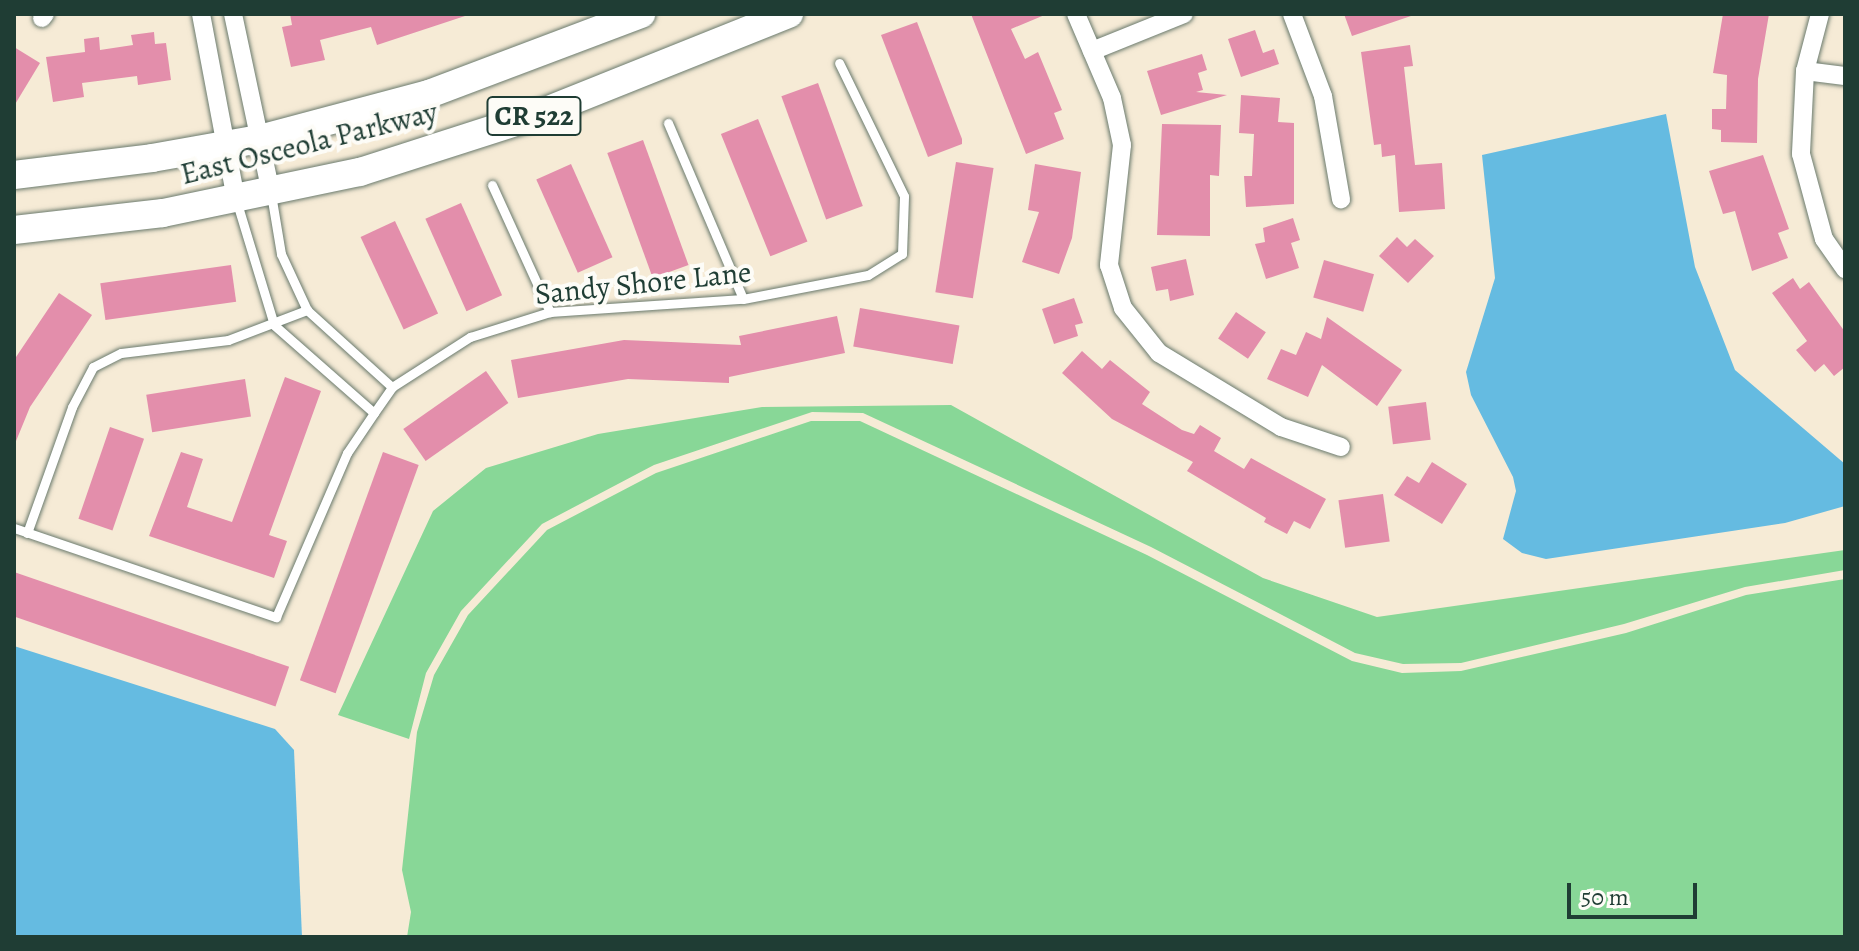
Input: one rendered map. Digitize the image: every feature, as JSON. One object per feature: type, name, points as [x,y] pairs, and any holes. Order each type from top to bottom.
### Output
[{"type":"main road","name":"East Osceola Parkway","points":[[14,175],[260,139],[429,94],[641,14]]},
{"type":"main road","name":"East Osceola Parkway","points":[[14,230],[236,200],[360,172],[531,117],[789,14]]},
{"type":"street","points":[[201,14],[236,200]]},
{"type":"street","points":[[233,14],[271,193]]},
{"type":"street","points":[[1076,14],[1112,98],[1122,145],[1109,265],[1123,308],[1159,353],[1281,427],[1341,447]]},
{"type":"street","points":[[1092,51],[1184,14]]},
{"type":"street","points":[[1292,14],[1323,96],[1341,199]]},
{"type":"street","points":[[1820,14],[1805,71],[1801,154],[1824,239],[1845,269]]},
{"type":"street","points":[[1805,71],[1845,76]]},
{"type":"lane","name":"Sandy Shore Lane","points":[[14,528],[276,617],[347,453],[392,387],[470,337],[550,312],[743,299],[868,275],[902,254],[904,196],[839,63]]},
{"type":"lane","points":[[668,123],[743,299]]},
{"type":"lane","points":[[492,185],[550,312]]},
{"type":"lane","points":[[271,193],[281,254],[307,310],[392,387]]},
{"type":"lane","points":[[236,200],[255,276],[274,325],[374,413]]},
{"type":"lane","points":[[27,533],[72,407],[93,367],[121,353],[228,340],[307,310]]},
{"type":"green space","points":[[951,405],[1263,578],[1377,617],[1845,550],[1845,570],[1745,587],[1624,624],[1461,663],[1403,664],[1355,653],[1151,547],[863,413],[812,412],[654,465],[542,524],[461,611],[426,673],[409,739],[338,715],[433,511],[486,468],[598,434],[762,407]]},
{"type":"green space","points":[[811,421],[860,421],[1147,555],[1352,661],[1402,673],[1461,671],[1626,633],[1746,595],[1845,579],[1845,937],[407,937],[411,912],[402,870],[417,732],[434,675],[468,615],[547,530],[656,473]]},
{"type":"water","points":[[1666,114],[1695,267],[1735,370],[1845,464],[1845,506],[1785,523],[1546,559],[1522,553],[1503,539],[1516,491],[1513,477],[1471,395],[1466,372],[1495,278],[1482,155]]},
{"type":"water","points":[[14,646],[275,729],[294,750],[302,937],[14,937]]},
{"type":"building","points":[[290,14],[465,16],[377,45],[371,27],[320,40],[325,60],[291,67],[282,27],[292,25]]},
{"type":"building","points":[[971,14],[1047,14],[1011,29],[1025,59],[1038,52],[1062,110],[1054,113],[1064,139],[1026,154]]},
{"type":"building","points":[[1344,14],[1410,14],[1411,16],[1352,36]]},
{"type":"building","points":[[1723,14],[1769,14],[1758,79],[1757,143],[1721,142],[1721,130],[1712,129],[1712,109],[1726,109],[1727,75],[1713,73]]},
{"type":"building","points":[[917,22],[962,139],[962,144],[928,157],[881,35]]},
{"type":"building","points":[[1255,30],[1263,53],[1274,49],[1279,64],[1241,77],[1228,39]]},
{"type":"building","points":[[154,32],[155,44],[166,43],[171,80],[138,85],[137,76],[82,83],[84,97],[53,102],[46,57],[85,52],[84,39],[99,37],[100,50],[133,45],[131,35]]},
{"type":"building","points":[[1410,45],[1413,66],[1404,67],[1415,165],[1442,163],[1445,209],[1399,212],[1395,155],[1382,157],[1381,144],[1374,145],[1361,52]]},
{"type":"building","points":[[14,47],[40,63],[14,106]]},
{"type":"building","points":[[1202,54],[1207,70],[1198,73],[1203,90],[1196,92],[1227,95],[1161,115],[1147,71]]},
{"type":"building","points":[[818,83],[863,206],[826,219],[781,96]]},
{"type":"building","points":[[1241,95],[1280,98],[1278,122],[1294,123],[1294,204],[1246,207],[1244,176],[1252,176],[1254,134],[1239,133]]},
{"type":"building","points":[[758,119],[807,241],[770,256],[721,134]]},
{"type":"building","points":[[1162,124],[1221,125],[1219,176],[1210,175],[1210,236],[1157,235]]},
{"type":"building","points":[[643,140],[688,265],[653,278],[607,153]]},
{"type":"building","points":[[1763,155],[1789,229],[1778,233],[1788,258],[1752,271],[1735,211],[1723,214],[1709,171]]},
{"type":"building","points":[[956,162],[994,168],[973,298],[935,292]]},
{"type":"building","points":[[571,164],[612,257],[578,273],[536,179]]},
{"type":"building","points":[[1035,164],[1081,172],[1072,238],[1059,274],[1022,262],[1039,212],[1028,210]]},
{"type":"building","points":[[461,203],[502,295],[466,311],[425,219]]},
{"type":"building","points":[[1293,218],[1300,240],[1291,243],[1299,268],[1266,279],[1255,244],[1265,242],[1263,228]]},
{"type":"building","points":[[395,221],[438,313],[404,330],[361,237]]},
{"type":"building","points":[[1397,237],[1407,247],[1415,239],[1434,256],[1408,283],[1379,256]]},
{"type":"building","points":[[1186,259],[1194,295],[1170,301],[1168,289],[1156,291],[1151,267]]},
{"type":"building","points":[[1324,260],[1374,274],[1363,312],[1313,297]]},
{"type":"building","points":[[231,265],[236,302],[105,320],[100,283]]},
{"type":"building","points":[[1793,278],[1800,289],[1809,282],[1845,332],[1845,367],[1834,376],[1824,364],[1815,372],[1796,350],[1807,341],[1772,293]]},
{"type":"building","points":[[59,293],[92,315],[30,407],[14,446],[14,360]]},
{"type":"building","points":[[1074,298],[1083,323],[1075,325],[1078,336],[1054,344],[1042,309]]},
{"type":"building","points":[[860,308],[959,326],[953,364],[853,346]]},
{"type":"building","points":[[1236,312],[1266,332],[1248,359],[1218,339]]},
{"type":"building","points":[[837,316],[845,353],[729,377],[729,383],[628,379],[518,398],[511,360],[624,340],[741,345],[739,336]]},
{"type":"building","points":[[1327,317],[1402,370],[1377,406],[1322,365],[1308,397],[1267,379],[1281,349],[1296,355],[1306,332],[1321,339]]},
{"type":"building","points":[[1082,351],[1102,369],[1110,360],[1150,392],[1142,404],[1182,430],[1194,434],[1200,425],[1221,438],[1214,451],[1244,469],[1251,458],[1326,499],[1310,529],[1294,521],[1287,534],[1264,522],[1266,518],[1187,471],[1193,462],[1112,419],[1062,373]]},
{"type":"building","points":[[486,371],[508,403],[426,461],[403,429]]},
{"type":"building","points":[[285,377],[321,391],[269,535],[287,541],[274,578],[149,536],[181,452],[203,459],[187,507],[232,522]]},
{"type":"building","points":[[245,379],[251,417],[152,432],[146,395]]},
{"type":"building","points":[[1426,402],[1431,440],[1393,444],[1388,407]]},
{"type":"building","points":[[110,427],[144,439],[112,530],[78,519]]},
{"type":"building","points":[[383,452],[419,465],[336,693],[300,680]]},
{"type":"building","points":[[1432,462],[1467,484],[1442,524],[1394,495],[1407,476],[1419,483]]},
{"type":"building","points":[[1383,494],[1390,542],[1345,548],[1338,500]]},
{"type":"building","points":[[14,572],[289,667],[275,706],[14,616]]}]
